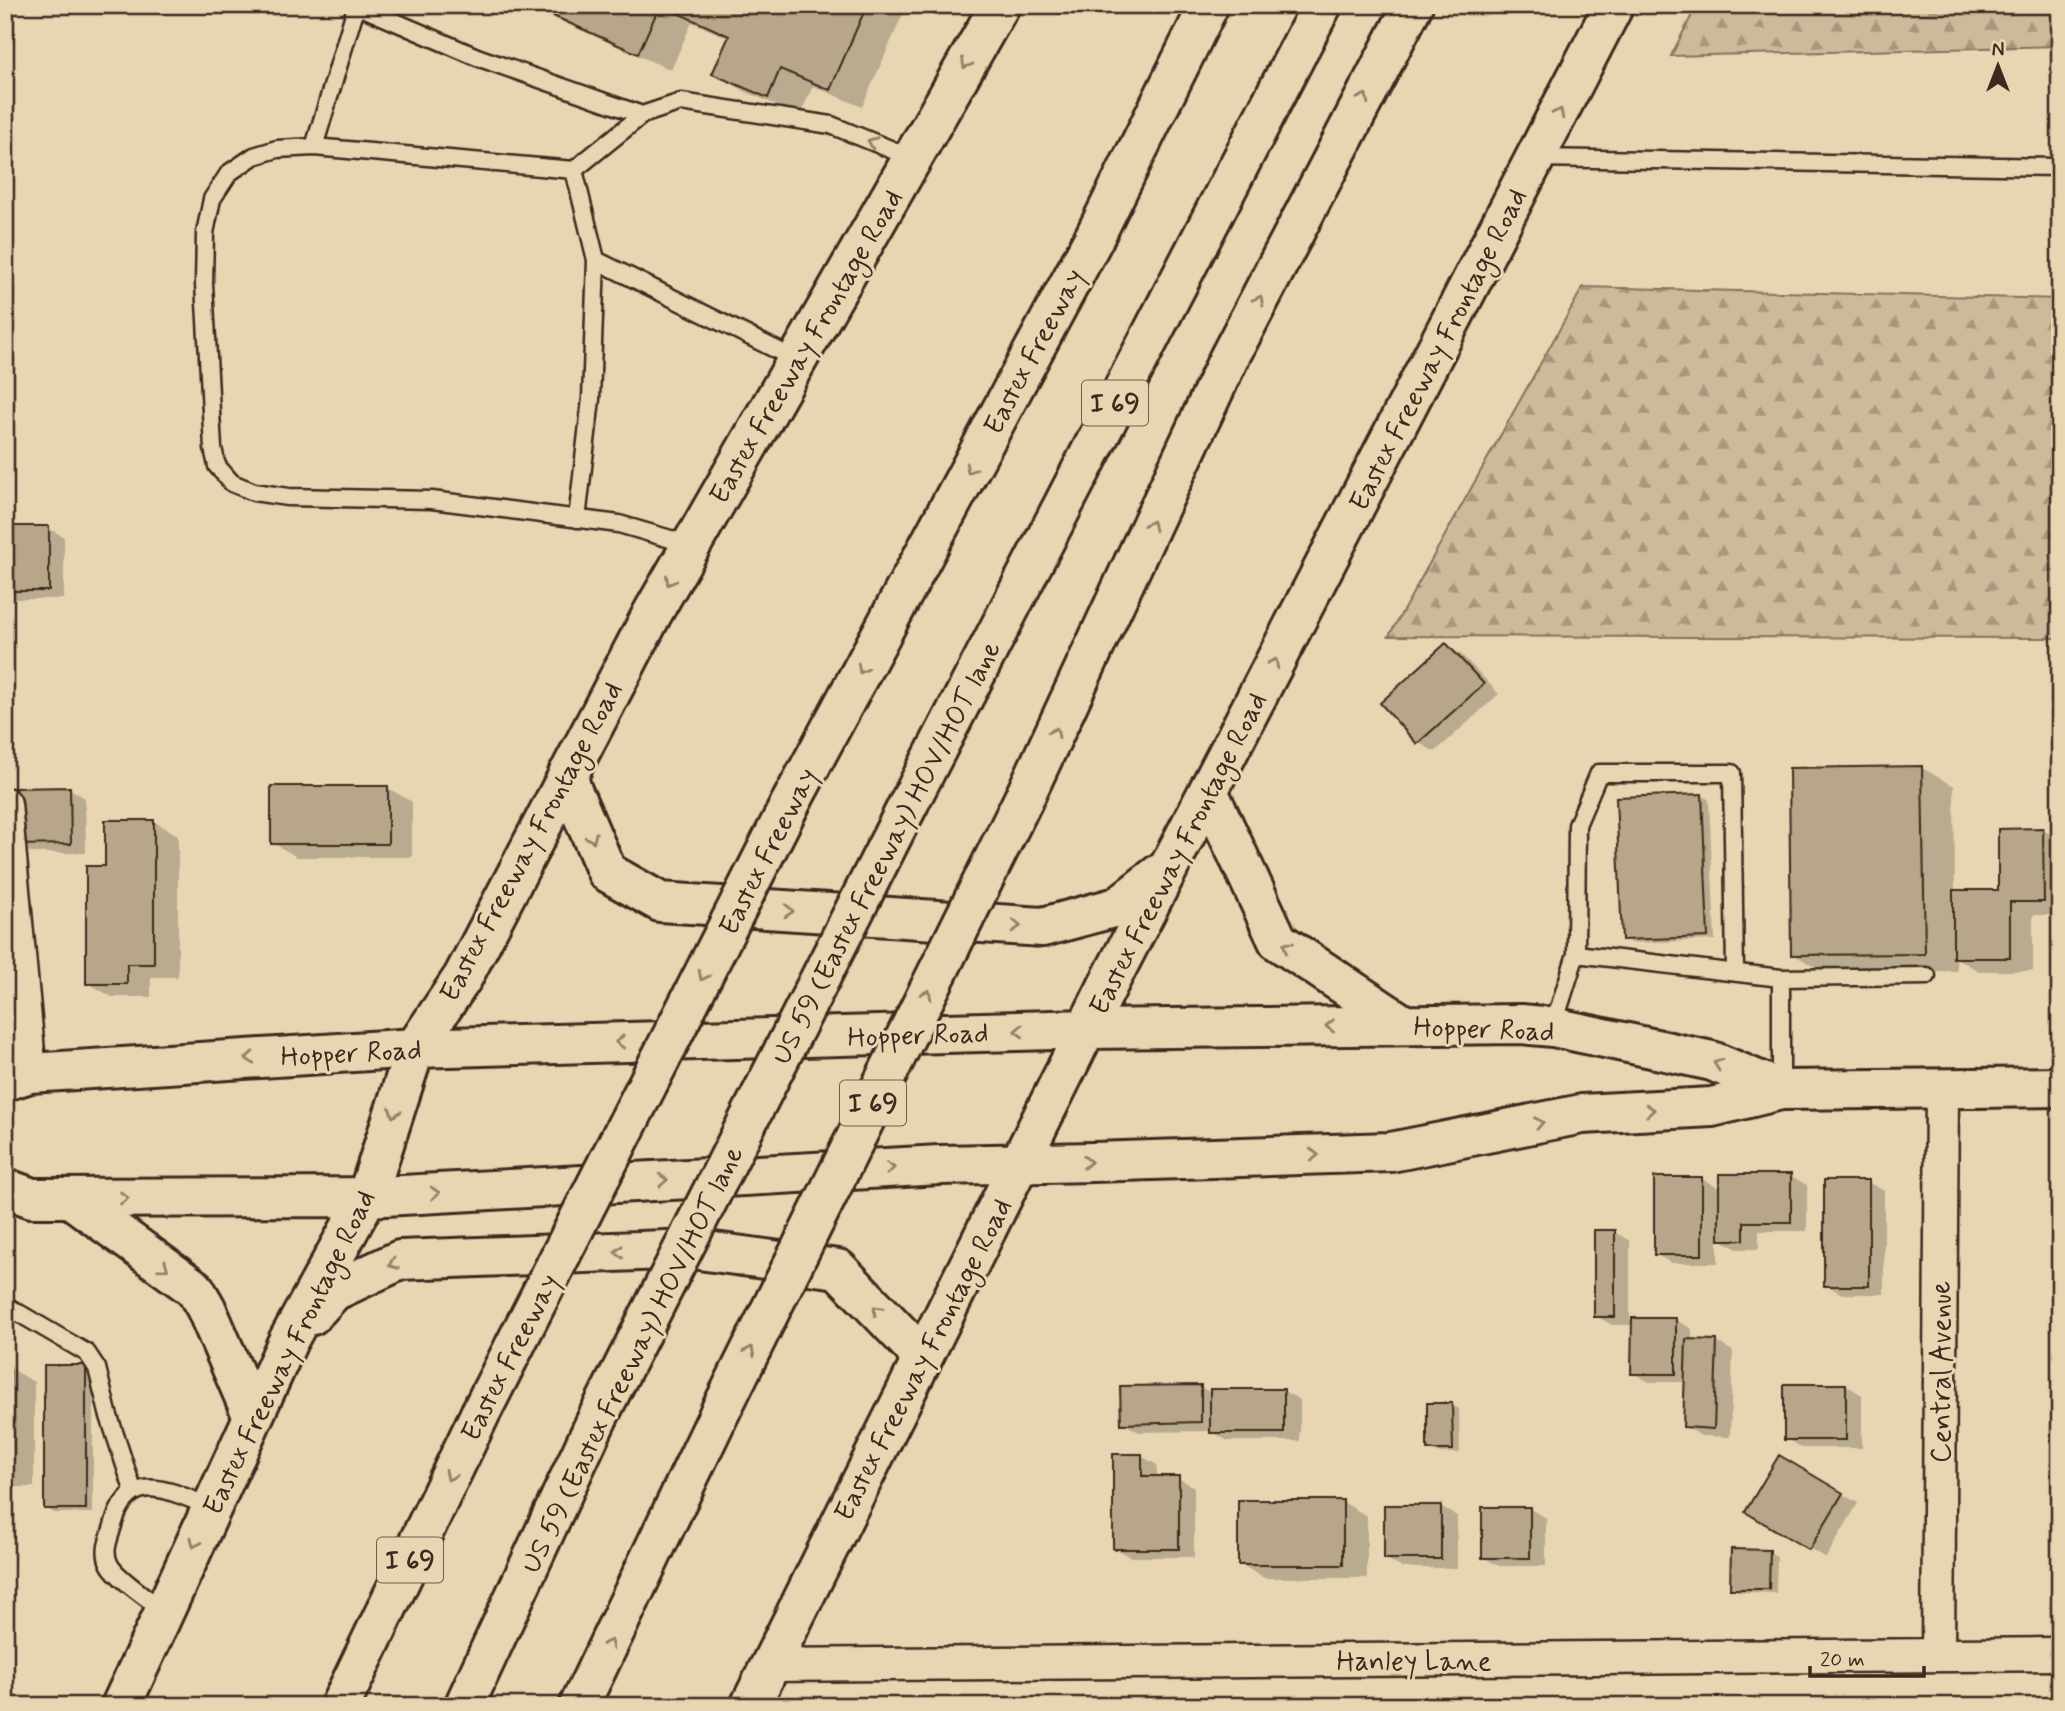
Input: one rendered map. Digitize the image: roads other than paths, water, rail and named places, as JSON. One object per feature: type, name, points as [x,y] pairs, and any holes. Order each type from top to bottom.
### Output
[{"type":"main road","name":"Eastex Freeway Frontage Road","points":[[121,1706],[288,1341],[367,1197],[415,1048],[463,977],[652,614],[1000,5]]},
{"type":"main road","points":[[1094,236],[1193,5]]},
{"type":"main road","name":"Eastex Freeway","points":[[340,1706],[480,1414],[789,806],[1094,236],[1209,5]]},
{"type":"main road","name":"US 59 (Eastex Freeway) HOV/HOT lane","points":[[464,1706],[598,1417],[910,801],[1322,5]]},
{"type":"main road","name":"I 69","points":[[579,1706],[720,1412],[1027,793],[1228,360],[1413,5]]},
{"type":"main road","points":[[1391,45],[1432,5]]},
{"type":"main road","name":"Eastex Freeway Frontage Road","points":[[750,1706],[1169,865],[1614,5]]},
{"type":"main road","points":[[568,775],[607,872],[660,902],[1042,928],[1117,907],[1169,865]]},
{"type":"main road","points":[[1208,791],[1278,941],[1404,1025]]},
{"type":"main road","name":"Hopper Road","points":[[18,1077],[415,1048],[1087,1029],[1521,1024],[1553,1027],[1712,1061],[1781,1090]]},
{"type":"main road","name":"Hopper Road","points":[[5,1188],[32,1198],[367,1197],[926,1166],[1391,1152],[1582,1114],[1712,1107],[1781,1090],[2060,1087]]},
{"type":"main road","points":[[70,1198],[195,1289],[206,1308],[253,1417]]},
{"type":"main road","points":[[288,1341],[334,1291],[401,1260],[692,1249],[838,1269],[914,1348],[920,1362]]},
{"type":"street","points":[[5,804],[18,1077]]},
{"type":"street","name":"Central Avenue","points":[[1938,1655],[1942,1089]]},
{"type":"street","name":"Hanley Lane","points":[[769,1665],[2060,1654]]},
{"type":"lane","points":[[314,147],[356,6],[477,57],[642,115]]},
{"type":"lane","points":[[691,545],[619,524],[432,500],[288,497],[254,492],[232,483],[217,466],[213,448],[204,284],[205,233],[212,199],[229,173],[254,156],[277,149],[314,147],[574,170],[642,115],[681,103],[831,125],[912,158]]},
{"type":"lane","points":[[1536,158],[2060,167]]},
{"type":"lane","points":[[574,170],[596,260],[591,400],[577,519]]},
{"type":"lane","points":[[596,260],[797,360]]},
{"type":"lane","points":[[1553,1027],[1576,954],[1577,825],[1599,773],[1732,773],[1735,972]]},
{"type":"lane","points":[[1576,954],[1781,978],[1927,976]]},
{"type":"lane","points":[[1781,978],[1781,1090]]},
{"type":"lane","points":[[5,1305],[88,1353],[97,1368],[108,1413],[133,1490]]},
{"type":"lane","points":[[164,1611],[110,1567],[105,1553],[114,1521],[124,1499],[133,1490],[144,1488],[167,1490],[211,1507]]}]
